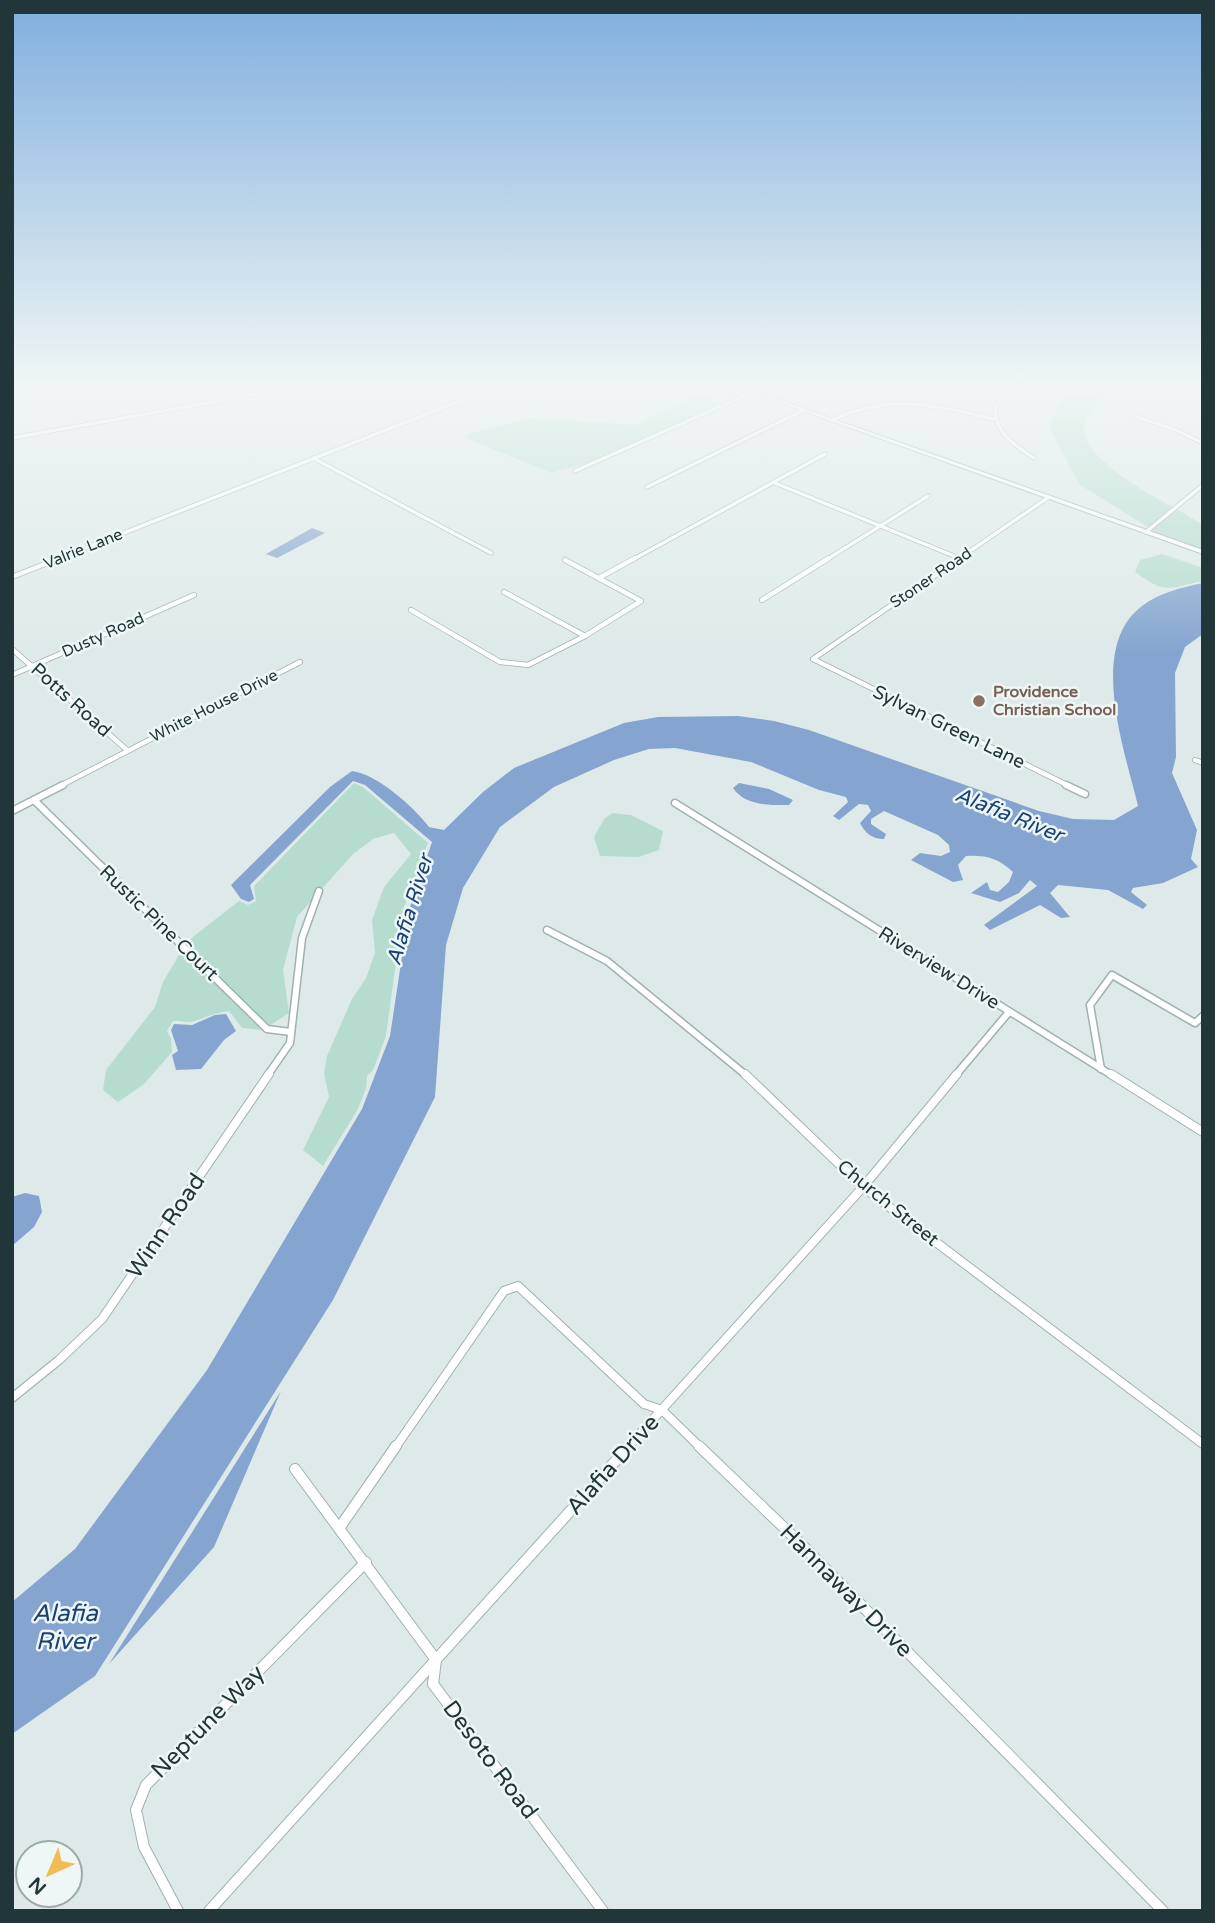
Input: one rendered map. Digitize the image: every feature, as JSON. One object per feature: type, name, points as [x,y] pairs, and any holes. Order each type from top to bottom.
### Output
[{"type":"street","name":"Valrie Lane","points":[[12,577],[276,473]]},
{"type":"street","points":[[341,473],[491,553]]},
{"type":"street","points":[[647,487],[676,473]]},
{"type":"street","points":[[599,578],[793,473]]},
{"type":"street","points":[[981,473],[1203,552]]},
{"type":"street","points":[[775,483],[959,558]]},
{"type":"street","points":[[1146,532],[1203,485]]},
{"type":"street","points":[[762,600],[928,496]]},
{"type":"street","name":"Stoner Road","points":[[813,659],[1049,497]]},
{"type":"street","points":[[411,610],[499,662],[528,665],[585,636],[641,601],[565,561]]},
{"type":"street","points":[[504,592],[585,636]]},
{"type":"street","name":"Dusty Road","points":[[12,675],[194,595]]},
{"type":"street","name":"Potts Road","points":[[12,649],[127,750],[12,811]]},
{"type":"street","name":"Sylvan Green Lane","points":[[813,659],[1085,794]]},
{"type":"street","name":"White House Drive","points":[[127,750],[300,662]]},
{"type":"street","points":[[1195,760],[1203,763]]},
{"type":"street","name":"Rustic Pine Court","points":[[34,800],[267,1029],[291,1032]]},
{"type":"street","name":"Riverview Drive","points":[[675,803],[1203,1132]]},
{"type":"street","name":"Winn Road","points":[[12,1398],[59,1360],[102,1318],[290,1043],[302,938],[319,891]]},
{"type":"street","name":"Church Street","points":[[547,930],[607,961],[757,1084],[863,1187],[1203,1444]]},
{"type":"street","points":[[1101,1069],[1090,1005],[1112,975],[1195,1023],[1203,1016]]},
{"type":"street","name":"Alafia Drive","points":[[209,1911],[863,1187],[1009,1012]]},
{"type":"street","name":"Hannaway Drive","points":[[340,1527],[504,1291],[518,1286],[644,1404],[662,1410],[802,1545],[1163,1911]]},
{"type":"street","name":"Desoto Road","points":[[295,1469],[436,1660],[433,1684],[603,1911]]},
{"type":"street","name":"Neptune Way","points":[[178,1911],[144,1847],[136,1810],[146,1785],[366,1562]]},
{"type":"green space","points":[[1073,473],[1118,473],[1173,507],[1148,527],[1080,485]]},
{"type":"green space","points":[[1177,509],[1203,525],[1203,550],[1158,535],[1152,530]]},
{"type":"green space","points":[[1162,554],[1203,568],[1203,581],[1168,588],[1154,584],[1135,572],[1140,560]]},
{"type":"green space","points":[[354,783],[363,787],[428,843],[403,910],[386,1036],[373,1070],[367,1076],[366,1088],[358,1109],[323,1166],[303,1150],[329,1097],[324,1073],[327,1056],[352,999],[366,978],[375,953],[372,920],[384,887],[411,854],[394,833],[373,839],[353,854],[297,917],[283,970],[289,1013],[263,1030],[242,1028],[229,1011],[193,1022],[173,1021],[167,1031],[172,1052],[144,1084],[118,1102],[103,1090],[106,1070],[155,1007],[163,982],[182,950],[194,936],[239,901],[248,905],[256,901],[254,886]]},
{"type":"green space","points":[[612,813],[631,815],[663,831],[659,850],[639,857],[600,856],[594,837],[604,819]]},
{"type":"water","points":[[312,528],[325,533],[277,558],[266,554]]},
{"type":"water","name":"Alafia River","points":[[1203,583],[1203,634],[1185,647],[1175,673],[1176,757],[1172,773],[1197,830],[1191,859],[1198,867],[1163,883],[1133,888],[1131,892],[1147,905],[1143,909],[1108,890],[1058,885],[1050,893],[1070,917],[1061,918],[1040,905],[990,930],[984,925],[1037,886],[1030,880],[1019,893],[1000,902],[971,893],[987,882],[990,890],[998,892],[1009,882],[1013,872],[991,858],[966,856],[958,865],[963,880],[953,882],[911,860],[920,853],[941,856],[950,852],[949,845],[938,835],[884,811],[871,819],[871,824],[886,834],[884,839],[872,837],[860,823],[871,811],[868,805],[859,804],[839,820],[833,816],[848,802],[846,797],[819,790],[751,762],[675,748],[649,749],[614,760],[554,787],[500,827],[463,888],[446,945],[435,1097],[333,1300],[95,1676],[12,1734],[12,1602],[75,1549],[207,1370],[362,1109],[390,1036],[409,910],[432,842],[365,785],[353,781],[250,885],[254,899],[249,902],[241,899],[231,885],[330,787],[352,771],[362,773],[394,793],[429,827],[444,830],[483,792],[514,768],[624,723],[658,717],[738,716],[809,730],[1039,811],[1073,819],[1114,820],[1138,806],[1114,701],[1116,647],[1126,624],[1142,606],[1163,594]]},
{"type":"water","points":[[739,783],[769,789],[793,800],[789,805],[751,801],[733,788]]},
{"type":"water","points":[[226,1014],[236,1031],[224,1040],[201,1069],[176,1070],[172,1055],[178,1051],[171,1030],[174,1024],[192,1025],[215,1015]]},
{"type":"water","points":[[25,1193],[39,1196],[42,1212],[34,1227],[12,1246],[12,1197]]},
{"type":"water","points":[[281,1391],[214,1547],[109,1664]]},
{"type":"place","name":"Providence Christian School","points":[[979,701]]}]
